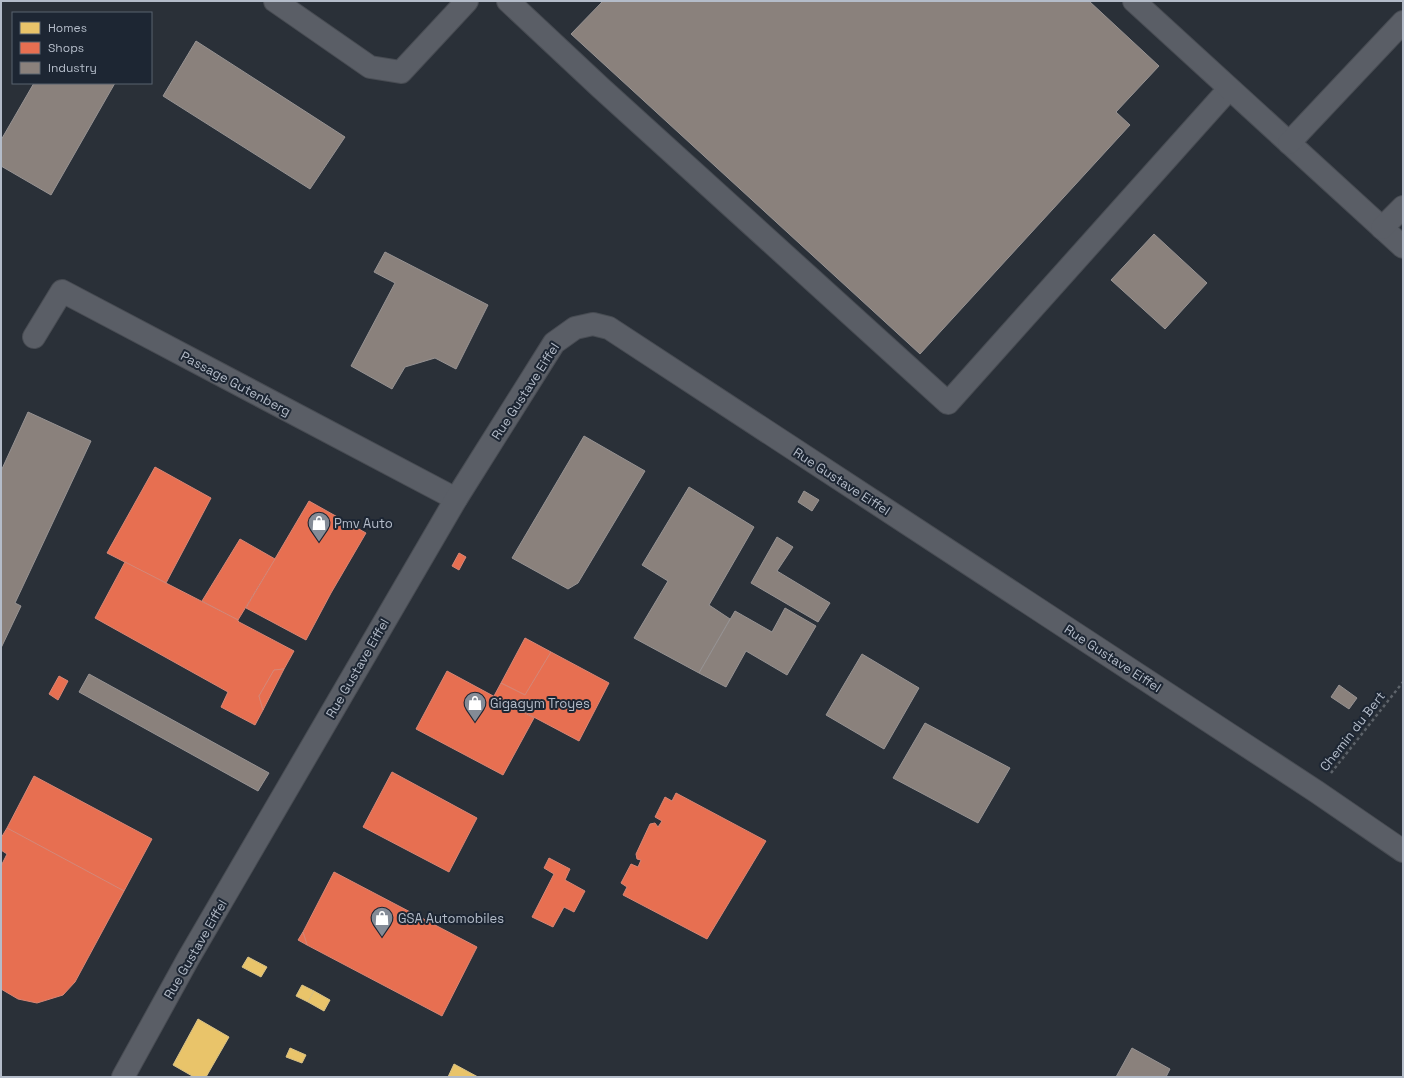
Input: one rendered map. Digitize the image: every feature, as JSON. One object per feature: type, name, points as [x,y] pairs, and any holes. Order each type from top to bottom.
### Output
[{"type":"street","points":[[275,1],[370,67],[401,72],[467,1]]},
{"type":"street","points":[[508,1],[607,94],[948,403],[1229,88]]},
{"type":"street","points":[[1146,4],[1229,88],[1403,247]]},
{"type":"street","points":[[1289,143],[1403,22]]},
{"type":"street","points":[[1382,228],[1403,207]]},
{"type":"street","name":"Passage Gutenberg","points":[[34,337],[62,292],[456,499]]},
{"type":"street","name":"Rue Gustave Eiffel","points":[[123,1077],[188,959],[456,499],[554,343],[575,328],[593,324],[609,328],[1317,792],[1403,851]]},
{"type":"path","name":"Chemin du Bert","points":[[1317,792],[1403,682]]},
{"type":"building: Homes","points":[[248,957],[267,967],[261,977],[242,967]]},
{"type":"building: Homes","points":[[302,985],[314,991],[308,1002],[296,996]]},
{"type":"building: Homes","points":[[314,991],[330,1000],[324,1011],[308,1002]]},
{"type":"building: Homes","points":[[198,1019],[229,1037],[206,1077],[194,1077],[173,1065]]},
{"type":"building: Homes","points":[[290,1048],[306,1055],[302,1063],[286,1057]]},
{"type":"building: Homes","points":[[454,1064],[478,1077],[448,1077]]},
{"type":"building: Shops","points":[[155,467],[211,498],[166,583],[107,553]]},
{"type":"building: Shops","points":[[309,501],[366,533],[306,640],[246,608]]},
{"type":"building: Shops","points":[[240,539],[275,559],[238,620],[202,601]]},
{"type":"building: Shops","points":[[459,553],[466,557],[459,570],[452,566]]},
{"type":"building: Shops","points":[[125,562],[238,620],[239,622],[294,651],[284,669],[274,670],[259,696],[263,710],[255,725],[221,707],[228,692],[95,618]]},
{"type":"building: Shops","points":[[525,638],[551,652],[525,695],[501,683]]},
{"type":"building: Shops","points":[[551,652],[609,683],[579,741],[494,696],[501,683],[525,695]]},
{"type":"building: Shops","points":[[284,669],[263,710],[259,696],[274,670]]},
{"type":"building: Shops","name":"Gigagym Troyes","points":[[447,671],[534,718],[503,775],[416,729]]},
{"type":"building: Shops","points":[[59,676],[68,681],[58,700],[49,694]]},
{"type":"building: Shops","points":[[392,772],[477,818],[449,872],[363,827]]},
{"type":"building: Shops","points":[[34,776],[152,839],[124,891],[7,828]]},
{"type":"building: Shops","points":[[676,793],[766,841],[707,939],[623,895],[627,887],[621,883],[631,864],[638,867],[641,860],[637,859],[636,854],[650,824],[655,823],[658,827],[662,821],[655,817],[665,797],[672,801]]},
{"type":"building: Shops","points":[[7,828],[124,891],[75,982],[63,995],[37,1003],[18,999],[1,989],[1,866],[7,854],[1,850],[1,838]]},
{"type":"building: Shops","points":[[549,858],[570,869],[565,880],[585,891],[574,912],[564,907],[553,927],[532,917],[554,874],[544,868]]},
{"type":"building: Shops","name":"GSA Automobiles","points":[[334,872],[477,947],[442,1016],[307,945],[303,932]]},
{"type":"building: Shops","points":[[303,932],[307,945],[298,940]]},
{"type":"building: Industry","points":[[603,1],[1089,1],[1159,66],[1116,112],[1130,125],[920,354],[571,34]]},
{"type":"building: Industry","points":[[196,41],[345,137],[310,189],[163,96]]},
{"type":"building: Industry","points":[[33,84],[114,84],[51,195],[1,166],[1,140]]},
{"type":"building: Industry","points":[[1154,234],[1207,283],[1165,329],[1111,280]]},
{"type":"building: Industry","points":[[385,252],[488,305],[456,369],[435,358],[405,367],[392,389],[351,366],[395,283],[374,272]]},
{"type":"building: Industry","points":[[28,412],[91,441],[15,603],[21,606],[1,648],[1,471]]},
{"type":"building: Industry","points":[[584,436],[645,471],[578,583],[568,589],[512,558]]},
{"type":"building: Industry","points":[[689,487],[754,527],[709,605],[730,619],[699,673],[634,638],[668,581],[642,565]]},
{"type":"building: Industry","points":[[804,491],[819,500],[812,511],[798,502]]},
{"type":"building: Industry","points":[[777,537],[793,547],[777,571],[830,603],[818,622],[751,583]]},
{"type":"building: Industry","points":[[785,608],[816,626],[787,675],[746,651],[726,687],[699,673],[735,611],[772,632]]},
{"type":"building: Industry","points":[[862,654],[919,688],[884,749],[826,715]]},
{"type":"building: Industry","points":[[89,674],[269,773],[258,791],[79,692]]},
{"type":"building: Industry","points":[[1339,685],[1357,698],[1349,709],[1331,697]]},
{"type":"building: Industry","points":[[925,723],[1010,768],[978,823],[893,778]]},
{"type":"building: Industry","points":[[1132,1048],[1170,1069],[1166,1077],[1116,1077]]},
{"type":"place","name":"Pmv Auto","points":[[319,542]]},
{"type":"place","name":"Gigagym Troyes","points":[[475,722]]},
{"type":"place","name":"GSA Automobiles","points":[[382,938]]}]
